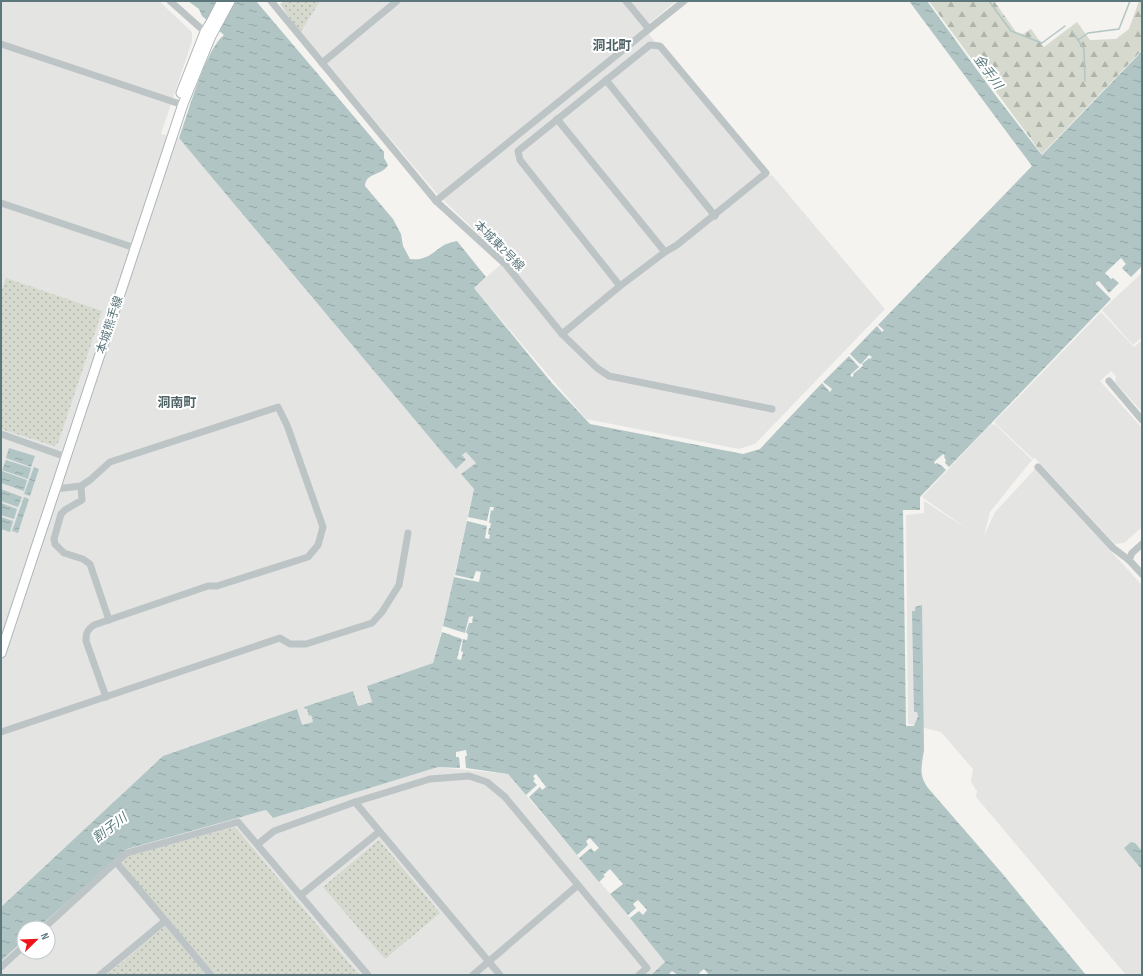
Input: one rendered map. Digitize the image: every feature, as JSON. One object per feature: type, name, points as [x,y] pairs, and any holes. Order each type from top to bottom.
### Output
[{"type":"main road","name":"本城熊手線","points":[[133,248],[177,103],[222,1]]},
{"type":"main road","name":"本城熊手線","points":[[1,638],[183,104],[210,30],[230,1]]},
{"type":"main road","name":"本城熊手線","points":[[1,653],[55,489],[64,456]]},
{"type":"street","points":[[170,1],[210,30]]},
{"type":"street","name":"本城東2号線","points":[[271,1],[436,201],[506,265],[562,334],[598,368],[609,376],[772,409]]},
{"type":"street","points":[[322,63],[397,1]]},
{"type":"street","points":[[626,1],[649,29]]},
{"type":"street","points":[[436,201],[684,1]]},
{"type":"street","points":[[1,44],[177,103]]},
{"type":"street","points":[[562,334],[620,286],[664,252],[677,245],[766,173],[660,46],[650,45],[518,151],[520,160],[620,286]]},
{"type":"street","points":[[606,80],[714,216]]},
{"type":"street","points":[[557,119],[664,252]]},
{"type":"street","points":[[1,203],[133,248]]},
{"type":"street","points":[[1109,381],[1142,420]]},
{"type":"street","points":[[55,489],[81,486],[110,462],[278,408],[287,425],[322,527],[318,544],[308,557],[216,586],[208,586],[94,625],[88,629],[86,633],[86,641],[106,697]]},
{"type":"street","points":[[1,434],[64,456]]},
{"type":"street","points":[[1038,467],[1113,548],[1129,560],[1142,574]]},
{"type":"street","points":[[81,486],[82,500],[61,514],[54,538],[55,544],[64,553],[83,559],[90,564],[109,620]]},
{"type":"street","points":[[1,732],[280,638],[290,644],[306,644],[372,623],[382,612],[399,585],[408,533]]},
{"type":"street","points":[[1129,560],[1132,553],[1142,544]]},
{"type":"street","points":[[258,844],[274,831],[355,802],[430,779],[469,776],[487,782],[505,797],[647,968],[639,975]]},
{"type":"street","points":[[355,802],[500,975]]},
{"type":"street","points":[[53,920],[127,853],[238,822],[368,975]]},
{"type":"street","points":[[301,895],[379,832]]},
{"type":"street","points":[[116,862],[211,975]]},
{"type":"street","points":[[473,975],[578,885]]},
{"type":"street","points":[[100,975],[165,921]]},
{"type":"street","points":[[1,967],[16,953]]},
{"type":"shaded area","points":[[1,1],[159,1],[192,32],[192,41],[161,134],[179,138],[189,149],[456,469],[466,461],[462,455],[466,451],[476,463],[461,474],[474,489],[443,626],[433,663],[367,686],[372,702],[358,706],[353,691],[307,709],[313,722],[302,726],[296,709],[163,756],[1,907]]},
{"type":"shaded area","points":[[315,1],[676,1],[644,28],[764,177],[772,175],[885,309],[755,444],[739,449],[586,419],[474,288],[506,260],[438,195],[297,29]]},
{"type":"shaded area","points":[[1142,273],[1142,337],[1133,345],[1102,310]]},
{"type":"shaded area","points":[[1101,312],[1134,347],[1142,340],[1142,412],[1115,382],[1116,376],[1111,371],[1100,381],[1142,428],[1142,527],[1124,543],[1115,544],[1035,458],[1033,459],[994,422]]},
{"type":"shaded area","points":[[991,424],[996,425],[1032,460],[990,512],[984,536],[995,512],[1035,469],[1142,585],[1142,975],[1126,975],[976,797],[977,791],[971,782],[973,769],[941,732],[908,724],[906,515],[924,513],[924,501],[969,530],[922,497]]},
{"type":"shaded area","points":[[438,767],[508,774],[628,915],[665,962],[651,975],[1,975],[1,961],[16,947],[16,960],[56,960],[56,920],[47,920],[127,849],[266,810],[273,818]]},
{"type":"green space","points":[[285,1],[320,1],[300,33],[280,4]]},
{"type":"green space","points":[[929,1],[994,1],[1016,32],[1023,34],[1031,29],[1044,47],[1077,22],[1090,40],[1116,39],[1129,29],[1139,1],[1142,1],[1142,50],[1042,154]]},
{"type":"green space","points":[[6,278],[102,311],[58,443],[54,446],[1,429],[1,293]]},
{"type":"green space","points":[[235,827],[359,975],[216,975],[120,863],[129,855]]},
{"type":"green space","points":[[379,840],[440,913],[385,959],[323,887]]},
{"type":"green space","points":[[165,926],[206,975],[107,975]]},
{"type":"water","name":"割子川","points":[[188,1],[256,1],[384,152],[384,158],[388,165],[382,171],[368,178],[365,186],[393,219],[401,234],[403,246],[410,259],[425,258],[444,245],[457,241],[486,277],[474,288],[551,382],[590,424],[743,454],[760,449],[822,383],[830,392],[832,389],[823,382],[849,356],[859,367],[850,375],[852,377],[854,376],[853,374],[863,366],[862,364],[872,357],[869,355],[861,364],[850,354],[877,326],[882,332],[884,330],[878,325],[1032,166],[909,1],[927,1],[996,96],[1042,155],[1142,51],[1142,266],[1131,277],[1122,268],[1126,264],[1121,258],[1105,273],[1111,279],[1113,278],[1119,283],[1109,293],[1099,281],[1095,283],[1111,299],[949,467],[945,463],[946,460],[943,454],[934,462],[946,470],[920,497],[920,510],[903,510],[906,726],[914,726],[918,716],[917,712],[914,712],[912,611],[915,611],[915,607],[922,605],[923,778],[928,788],[1001,872],[1086,975],[709,975],[704,969],[699,973],[701,975],[678,975],[672,971],[668,975],[651,975],[665,962],[630,918],[639,911],[643,915],[647,910],[638,900],[633,904],[636,908],[628,915],[610,894],[623,884],[610,869],[603,875],[605,876],[599,882],[579,858],[591,848],[594,852],[599,848],[590,838],[586,841],[588,845],[577,855],[529,797],[540,787],[542,790],[546,787],[536,774],[533,776],[535,779],[533,781],[537,785],[526,795],[508,774],[466,768],[466,750],[456,752],[456,757],[459,757],[460,768],[438,767],[273,818],[266,810],[127,849],[47,920],[16,920],[16,947],[1,961],[1,907],[163,756],[297,709],[302,725],[313,722],[311,715],[309,716],[307,709],[304,707],[353,691],[358,706],[372,702],[367,686],[433,663],[442,632],[462,639],[457,659],[461,660],[463,652],[461,651],[463,639],[467,640],[468,635],[466,632],[469,623],[472,623],[473,616],[469,617],[465,633],[443,626],[454,577],[479,582],[481,572],[476,571],[473,579],[455,575],[467,521],[487,526],[485,538],[489,539],[490,535],[488,534],[491,523],[489,523],[491,510],[493,511],[494,507],[490,507],[487,521],[468,517],[474,489],[461,474],[476,463],[466,452],[462,455],[466,460],[456,469],[179,138],[192,99],[210,54],[224,35],[202,16],[199,9]]},
{"type":"water","points":[[9,448],[35,456],[31,467],[6,458]]},
{"type":"water","points":[[6,460],[31,468],[28,479],[2,470]]},
{"type":"water","points":[[34,467],[39,469],[30,496],[24,494]]},
{"type":"water","points":[[2,471],[27,480],[24,491],[1,483]]},
{"type":"water","points":[[1,489],[22,497],[18,507],[1,501]]},
{"type":"water","points":[[24,497],[29,499],[18,533],[12,531]]},
{"type":"water","points":[[1,503],[17,509],[14,519],[1,515]]},
{"type":"water","points":[[1,517],[13,521],[10,532],[1,529]]},
{"type":"water","points":[[1131,842],[1135,843],[1142,851],[1142,870],[1124,848]]},
{"type":"waterway","points":[[989,1],[1011,31],[1042,43],[1065,26]]},
{"type":"waterway","points":[[1078,40],[1088,33],[1119,29],[1130,1]]},
{"type":"waterway","points":[[1072,31],[1084,49],[1085,81]]},
{"type":"district","name":"洞北町","points":[[612,46]]},
{"type":"district","name":"洞南町","points":[[177,403]]},
{"type":"water label","name":"金手川","points":[[988,72]]}]
